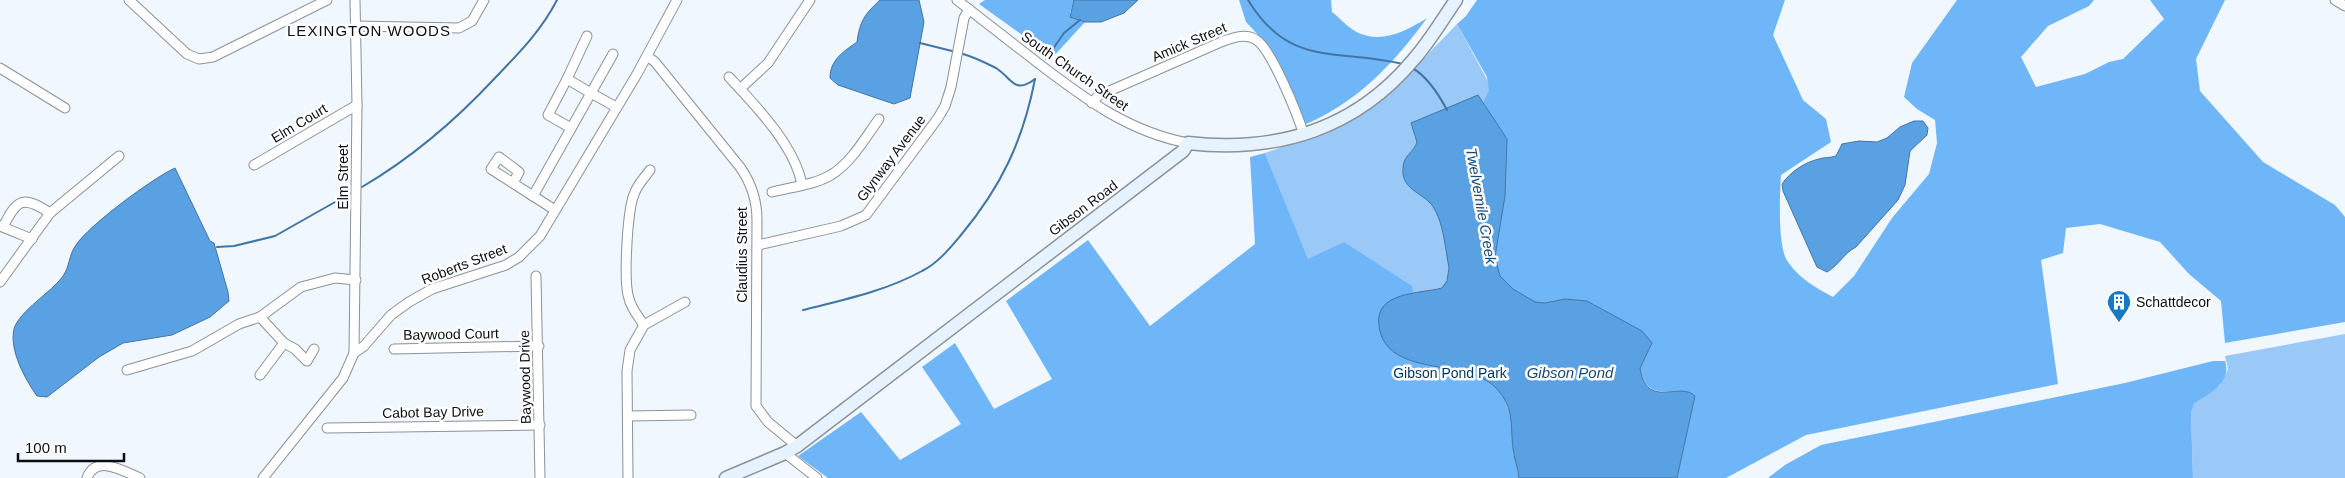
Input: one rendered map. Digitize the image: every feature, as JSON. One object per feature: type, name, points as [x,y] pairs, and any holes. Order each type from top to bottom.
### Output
[{"type":"street","points":[[129,0],[187,54],[199,59],[219,54],[327,0]]},
{"type":"street","name":"Elm Street","points":[[354,0],[357,105],[354,353]]},
{"type":"street","points":[[355,26],[459,28],[472,21],[484,0]]},
{"type":"street","name":"Roberts Street","points":[[263,478],[343,378],[354,353],[364,346],[391,315],[420,295],[506,265],[520,257],[540,236],[647,56],[676,0]]},
{"type":"street","points":[[740,89],[768,63],[810,0]]},
{"type":"street","name":"South Church Street","points":[[957,0],[1092,103],[1135,128],[1160,137],[1188,143]]},
{"type":"street","points":[[1188,143],[1216,146],[1257,144],[1304,135],[1346,116],[1388,87],[1420,52],[1456,0]]},
{"type":"street","points":[[2335,0],[2345,6]]},
{"type":"street","name":"Glynway Avenue","points":[[758,245],[850,223],[870,211],[945,106],[952,82],[964,18],[969,9]]},
{"type":"street","points":[[571,128],[548,115],[587,36]]},
{"type":"street","name":"Amick Street","points":[[1092,103],[1098,96],[1236,36],[1247,36],[1256,39],[1266,51],[1291,101],[1304,135]]},
{"type":"street","points":[[533,196],[612,54]]},
{"type":"street","name":"Claudius Street","points":[[647,56],[655,62],[746,175],[756,201],[758,245],[756,406],[768,422],[797,446]]},
{"type":"street","points":[[0,68],[65,108]]},
{"type":"street","points":[[729,77],[792,156],[798,168],[802,184]]},
{"type":"street","points":[[567,79],[616,107]]},
{"type":"street","name":"Elm Court","points":[[254,165],[357,105]]},
{"type":"street","points":[[772,192],[822,179],[838,170],[852,155],[879,119]]},
{"type":"street","name":"Gibson Road","points":[[726,478],[797,446],[1183,151],[1188,143]]},
{"type":"street","points":[[0,282],[50,213],[119,156]]},
{"type":"street","points":[[644,325],[630,302],[627,293],[628,262],[631,201],[635,191],[650,170]]},
{"type":"street","points":[[513,183],[555,210]]},
{"type":"street","points":[[32,239],[2,226],[12,210],[22,202],[32,202],[50,213]]},
{"type":"street","name":"Baywood Drive","points":[[536,276],[539,346],[540,478]]},
{"type":"street","points":[[127,370],[186,353],[239,324],[260,317],[301,287],[336,278],[356,280]]},
{"type":"street","points":[[628,478],[628,360],[634,341],[644,325],[685,302]]},
{"type":"street","points":[[260,317],[284,343],[295,349],[307,361],[314,349]]},
{"type":"street","points":[[260,375],[284,343]]},
{"type":"street","name":"Baywood Court","points":[[394,349],[539,346]]},
{"type":"street","points":[[628,416],[691,416]]},
{"type":"street","name":"Cabot Bay Drive","points":[[327,428],[540,424]]},
{"type":"street","points":[[785,453],[817,478]]},
{"type":"street","points":[[87,478],[90,471],[97,465],[104,465],[140,478]]},
{"type":"green space","points":[[985,0],[1074,0],[1070,13],[1073,18],[1085,22],[1053,57],[979,4]]},
{"type":"green space","points":[[1239,0],[1331,0],[1332,12],[1353,30],[1361,34],[1378,37],[1404,31],[1427,18],[1402,50],[1374,79],[1342,104],[1306,124],[1264,41],[1246,22]]},
{"type":"green space","points":[[1477,0],[1785,0],[1773,35],[1803,100],[1826,119],[1831,142],[1781,175],[1780,220],[1782,245],[1784,255],[1797,273],[1833,297],[1854,276],[1892,218],[1929,174],[1937,143],[1935,120],[1917,109],[1904,97],[1912,63],[1957,0],[2094,0],[2089,6],[2048,26],[2021,57],[2036,87],[2085,74],[2109,62],[2123,59],[2164,19],[2150,0],[2225,0],[2196,59],[2200,91],[2263,162],[2335,205],[2345,217],[2345,322],[2225,343],[2221,301],[2189,274],[2160,242],[2100,224],[2066,228],[2063,253],[2041,260],[2058,384],[1806,435],[1726,478],[1677,478],[1695,396],[1678,391],[1662,391],[1648,387],[1643,380],[1640,368],[1649,348],[1642,331],[1586,301],[1565,299],[1545,303],[1535,302],[1513,289],[1500,276],[1495,257],[1505,196],[1507,139],[1483,103],[1489,91],[1487,77],[1457,24],[1466,16]]},
{"type":"green space","name":"Gibson Pond Park","points":[[1457,24],[1490,85],[1505,196],[1680,462],[1677,478],[1356,478],[1308,260],[1265,153],[1333,128],[1392,91]]},
{"type":"green space","points":[[1265,153],[1308,259],[1344,242],[1412,286],[1413,292],[1404,295],[1431,366],[1476,375],[1486,379],[1502,394],[1513,422],[1513,450],[1519,478],[828,478],[798,456],[861,412],[900,460],[961,424],[922,367],[955,343],[994,409],[1052,379],[1006,301],[1088,240],[1150,326],[1255,244],[1250,157]]},
{"type":"green space","points":[[2345,334],[2345,478],[2193,478],[2191,414],[2194,404],[2220,385],[2228,369],[2225,356]]},
{"type":"green space","points":[[2213,361],[2225,361],[2225,375],[2218,387],[2194,404],[2191,414],[2193,478],[1768,478],[1785,465],[1821,445],[2125,383]]},
{"type":"water","points":[[880,0],[919,0],[924,22],[910,98],[894,104],[838,85],[830,78],[835,61],[857,42],[864,19]]},
{"type":"water","points":[[1074,0],[1138,0],[1124,13],[1101,22],[1085,22],[1070,17]]},
{"type":"water","name":"Gibson Pond","points":[[1478,95],[1507,139],[1505,196],[1495,257],[1500,276],[1513,289],[1535,302],[1545,303],[1565,299],[1587,301],[1642,331],[1652,343],[1640,368],[1643,381],[1649,388],[1656,391],[1689,392],[1695,396],[1677,478],[1519,478],[1509,409],[1496,388],[1483,379],[1466,373],[1411,361],[1396,354],[1385,343],[1379,326],[1379,315],[1384,306],[1400,296],[1442,288],[1447,281],[1449,268],[1442,227],[1436,212],[1428,201],[1408,186],[1403,175],[1403,164],[1417,142],[1411,123]]},
{"type":"water","points":[[1914,121],[1923,121],[1928,128],[1927,135],[1910,151],[1905,185],[1898,200],[1856,247],[1848,252],[1831,269],[1827,272],[1817,267],[1783,191],[1782,184],[1789,175],[1803,165],[1821,158],[1836,156],[1842,144],[1859,141],[1877,142],[1887,138],[1900,127]]},
{"type":"water","points":[[175,168],[210,241],[214,243],[229,301],[210,317],[172,335],[123,343],[99,357],[47,397],[37,396],[23,373],[16,355],[13,337],[17,322],[63,276],[74,249],[83,236],[122,203],[152,181]]},
{"type":"waterway","points":[[362,187],[416,151],[465,109],[529,41],[544,22],[557,0]]},
{"type":"waterway","name":"Twelvemile Creek","points":[[1248,0],[1264,22],[1281,37],[1298,46],[1316,52],[1379,59],[1403,64]]},
{"type":"waterway","points":[[1046,59],[1064,33],[1080,20]]},
{"type":"waterway","points":[[920,43],[952,51]]},
{"type":"waterway","points":[[963,54],[996,68],[1018,85],[1028,84],[1035,79]]},
{"type":"waterway","name":"Twelvemile Creek","points":[[1412,68],[1428,81],[1447,110]]},
{"type":"waterway","points":[[803,310],[894,284],[928,268],[943,255],[975,217],[999,181],[1017,143],[1035,79]]},
{"type":"waterway","points":[[217,247],[234,246],[275,236],[351,193]]},
{"type":"place","name":"Schattdecor","points":[[2119,323]]},
{"type":"district","name":"LEXINGTON WOODS","points":[[369,31]]}]
